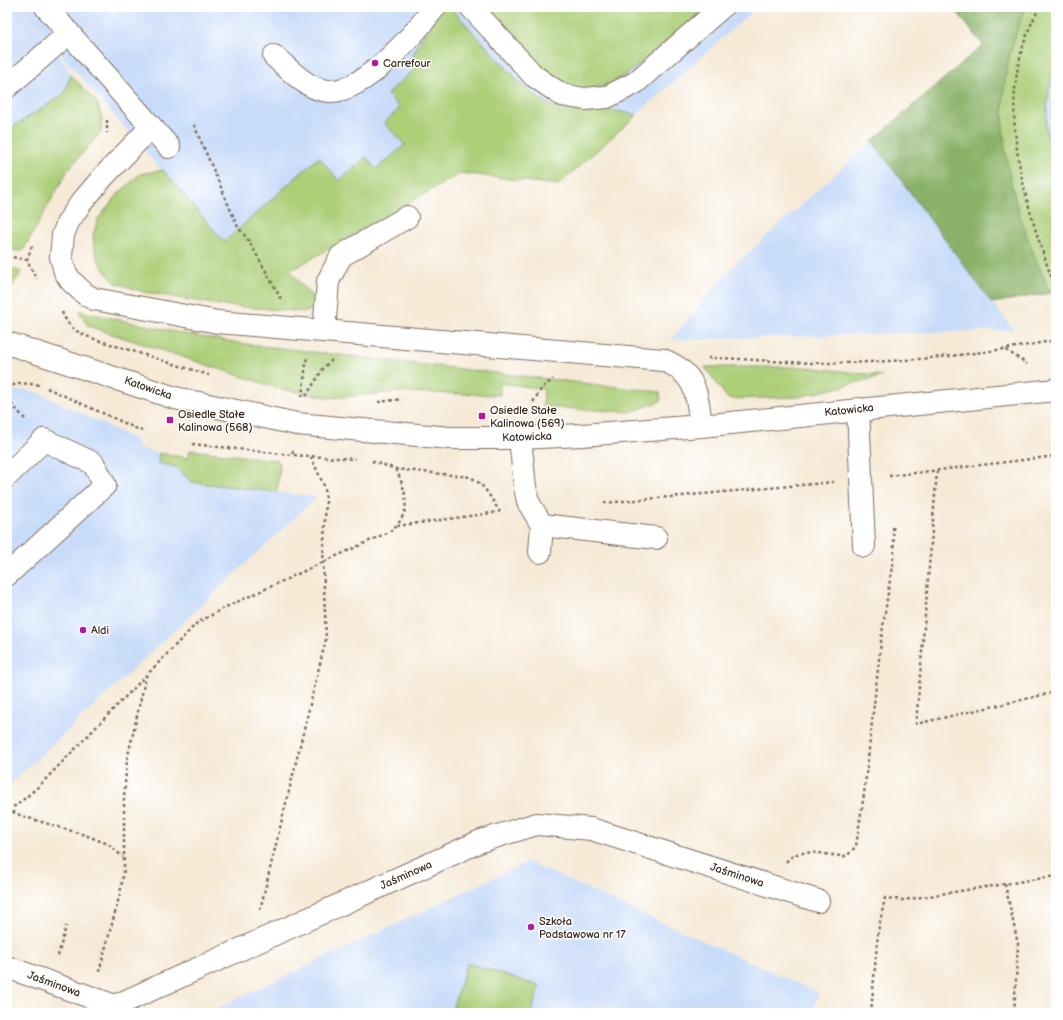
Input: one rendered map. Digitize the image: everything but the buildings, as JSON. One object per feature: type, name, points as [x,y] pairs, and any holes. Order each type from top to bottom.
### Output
[{"type":"street","points":[[46,7],[169,147]]},
{"type":"street","points":[[274,56],[302,81],[329,91],[343,89],[362,80],[398,50],[417,30],[435,7]]},
{"type":"street","points":[[471,7],[534,76],[562,95],[585,99],[607,96],[635,82],[722,7]]},
{"type":"street","points":[[7,87],[69,33]]},
{"type":"street","points":[[151,127],[103,177],[81,203],[68,222],[63,235],[61,257],[65,272],[71,281],[85,294],[113,304],[218,322],[663,360],[681,369],[693,384],[698,400],[701,426]]},
{"type":"street","points":[[324,331],[328,281],[341,256],[408,217]]},
{"type":"street","name":"Katowicka","points":[[7,343],[175,398],[297,424],[413,436],[520,438],[582,436],[701,426],[1056,390]]},
{"type":"street","points":[[858,409],[864,546]]},
{"type":"street","points":[[520,438],[528,502],[538,517],[540,552]]},
{"type":"street","points":[[7,476],[44,440],[93,463],[105,485],[7,575]]},
{"type":"street","points":[[538,517],[656,538]]},
{"type":"street","name":"Jaśminowa","points":[[7,967],[113,1010],[481,841],[537,824],[591,829],[818,901]]},
{"type":"path","points":[[1040,7],[1031,23],[1017,68],[1014,110],[1017,152],[1028,206],[1056,290]]},
{"type":"path","points":[[103,140],[107,134],[107,114]]},
{"type":"path","points":[[194,125],[238,228],[249,241],[280,297],[278,328]]},
{"type":"path","points":[[27,260],[33,245]]},
{"type":"path","points":[[7,256],[27,260],[39,281]]},
{"type":"path","points":[[60,309],[66,322],[82,334],[217,377]]},
{"type":"path","points":[[302,401],[307,349]]},
{"type":"path","points":[[533,402],[542,388],[556,377]]},
{"type":"path","points":[[7,388],[18,382],[40,385],[142,432]]},
{"type":"path","points":[[192,444],[292,455]]},
{"type":"path","points":[[596,503],[862,479],[1056,456]]},
{"type":"path","points":[[258,916],[324,647],[326,500],[324,488],[311,457]]},
{"type":"path","points":[[7,808],[16,806],[39,786],[197,623],[226,607],[389,532],[397,526],[405,509],[406,498],[404,488],[396,469],[470,478],[478,481],[500,512]]},
{"type":"path","points":[[937,471],[916,724],[1056,692]]},
{"type":"path","points":[[397,526],[500,512],[538,517]]},
{"type":"path","points":[[767,885],[795,854],[806,852],[847,856],[856,846],[864,794],[882,633],[894,553],[894,537]]},
{"type":"path","points":[[98,979],[120,894],[127,760],[146,676]]},
{"type":"path","points":[[7,808],[22,816],[50,823],[108,844],[123,857]]},
{"type":"path","points":[[871,1013],[878,932],[885,898],[903,900],[1056,876]]},
{"type":"path","points":[[1005,884],[1018,944],[1014,1013]]},
{"type":"path","points":[[55,964],[66,926]]},
{"type":"shaded area","points":[[7,7],[19,7],[55,49],[71,75],[64,94],[7,131]]},
{"type":"shaded area","points":[[20,7],[757,7],[558,185],[461,173],[290,271],[224,242]]},
{"type":"shaded area","points":[[1056,11],[1056,263],[1040,38]]},
{"type":"shaded area","points":[[872,141],[992,303],[1014,330],[671,340],[727,272]]},
{"type":"shaded area","points":[[25,390],[37,392],[136,440],[138,448],[159,453],[159,463],[176,466],[191,482],[317,497],[7,787],[7,394],[10,392]]},
{"type":"shaded area","name":"Szkoła Podstawowa nr 17","points":[[528,862],[819,993],[812,1013],[207,1013]]},
{"type":"green space","points":[[442,7],[450,7],[523,86],[544,102],[560,109],[587,113],[612,110],[637,115],[558,185],[461,173],[290,271],[316,301],[312,309],[306,312],[220,305],[144,292],[116,283],[107,274],[98,260],[94,247],[93,235],[98,219],[119,193],[140,174],[163,170],[224,242],[319,157],[339,181],[366,157],[376,169],[405,145],[384,123],[400,108],[387,94],[414,70],[413,55],[426,30]]},
{"type":"green space","points":[[488,7],[708,7],[627,74],[614,82],[601,87],[588,88],[574,86],[559,80],[543,68],[522,47]]},
{"type":"green space","points":[[953,7],[1027,7],[1015,37],[1005,78],[1003,110],[1004,141],[1009,173],[1026,235],[1051,293],[992,303],[872,141],[983,45]]},
{"type":"green space","points":[[1027,7],[1056,7],[1056,56],[1048,97],[1046,125],[1056,210],[1056,294],[1051,293],[1026,235],[1009,173],[1004,141],[1003,110],[1005,78],[1015,37]]},
{"type":"green space","points":[[71,75],[97,103],[102,118],[101,132],[68,170],[24,249],[20,251],[7,249],[7,131],[64,94]]},
{"type":"green space","points":[[7,267],[21,272],[7,294]]},
{"type":"green space","points":[[79,311],[185,334],[245,344],[660,392],[661,401],[631,412],[543,407],[544,389],[500,383],[500,395],[397,392],[330,398],[277,388],[88,326]]},
{"type":"green space","points":[[705,367],[805,367],[883,376],[799,397],[728,399]]},
{"type":"green space","points":[[190,450],[277,460],[280,464],[277,492],[191,482],[176,467],[158,463],[159,453],[188,458]]},
{"type":"green space","points":[[467,963],[540,986],[531,1013],[451,1013]]},
{"type":"place","name":"Carrefour","points":[[375,63]]},
{"type":"place","name":"Osiedle Stałe Kalinowa (569)","points":[[482,416]]},
{"type":"place","name":"Osiedle Stałe Kalinowa (568)","points":[[170,420]]},
{"type":"place","name":"Aldi","points":[[83,630]]},
{"type":"place","name":"Szkoła Podstawowa nr 17","points":[[531,927]]}]
